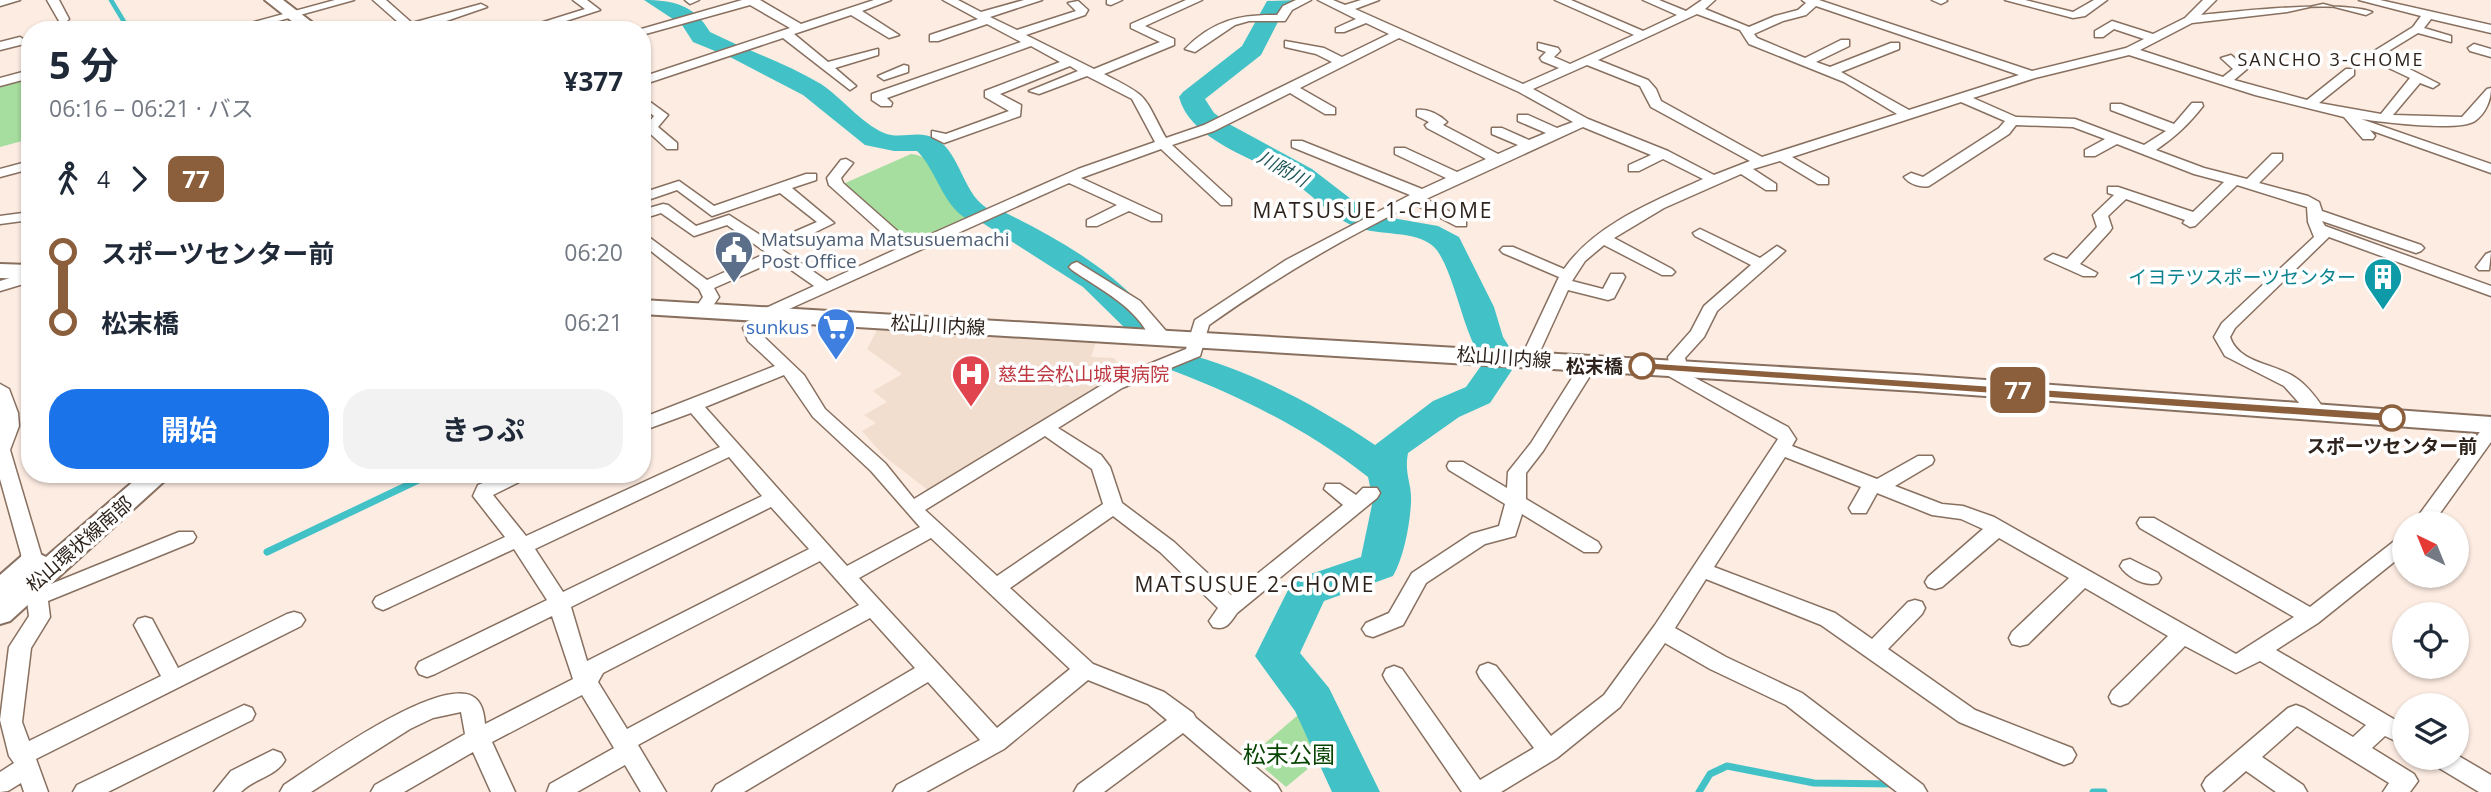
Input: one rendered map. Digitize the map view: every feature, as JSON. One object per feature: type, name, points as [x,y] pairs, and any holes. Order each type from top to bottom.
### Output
[{"type":"main road","points":[[273,0],[302,21]]},
{"type":"main road","points":[[0,271],[21,274]]},
{"type":"main road","name":"松山川内線","points":[[651,307],[1522,358],[2317,412],[2491,427]]},
{"type":"main road","name":"松山環状線南部","points":[[0,591],[35,580],[127,483]]},
{"type":"main road","name":"松山環状線南部","points":[[0,613],[148,483]]},
{"type":"street","points":[[0,3],[14,0]]},
{"type":"street","points":[[52,0],[63,19]]},
{"type":"street","points":[[265,21],[348,0]]},
{"type":"street","points":[[379,0],[404,21]]},
{"type":"street","points":[[562,21],[594,10],[579,0]]},
{"type":"street","points":[[651,77],[885,0]]},
{"type":"street","points":[[949,0],[1143,102],[1157,136],[1164,145],[1226,202]]},
{"type":"street","points":[[934,38],[1036,0]]},
{"type":"street","points":[[1035,91],[1170,43],[1135,26],[1196,0]]},
{"type":"street","points":[[1191,49],[1231,22],[1249,18],[1281,19],[1287,8],[1305,0]]},
{"type":"street","points":[[1324,0],[1523,89],[1583,122],[1663,154],[1714,180]]},
{"type":"street","points":[[1344,9],[1373,0]]},
{"type":"street","points":[[1561,0],[1643,35]]},
{"type":"street","points":[[1650,0],[1746,31],[1757,30],[1779,18],[1802,13],[1811,1],[2031,75]]},
{"type":"street","points":[[1523,89],[1692,12],[1709,0]]},
{"type":"street","points":[[2254,0],[2296,7],[2332,17]]},
{"type":"street","points":[[1522,358],[1579,259],[1604,239],[1714,180],[1742,168],[2031,75],[2130,51],[2189,20],[2296,7],[2325,0],[2365,6],[2423,22],[2447,39]]},
{"type":"street","points":[[651,29],[746,1],[801,29]]},
{"type":"street","points":[[2189,20],[2202,2]]},
{"type":"street","points":[[1017,34],[1081,13],[1082,10],[1074,3]]},
{"type":"street","points":[[2014,4],[2073,15],[2099,6]]},
{"type":"street","points":[[436,21],[481,8]]},
{"type":"street","points":[[853,11],[893,35]]},
{"type":"street","points":[[1340,30],[1365,19]]},
{"type":"street","points":[[2400,22],[2403,19],[2491,29]]},
{"type":"street","points":[[2310,104],[2343,70],[2365,71],[2423,22]]},
{"type":"street","points":[[2099,34],[2112,25],[2153,38]]},
{"type":"street","points":[[1746,31],[1753,41],[1861,85],[1907,114]]},
{"type":"street","points":[[786,34],[850,86]]},
{"type":"street","points":[[1269,792],[1185,719],[1156,698],[1085,670],[912,509],[878,467],[819,413],[798,379],[754,337],[751,328],[763,315],[1069,178],[1209,128],[1398,34]]},
{"type":"street","points":[[1314,35],[1294,46],[1340,61]]},
{"type":"street","points":[[0,46],[20,41]]},
{"type":"street","points":[[878,98],[966,62],[1032,42]]},
{"type":"street","points":[[1806,62],[1845,43]]},
{"type":"street","points":[[1542,46],[1554,51],[1546,58],[1569,68]]},
{"type":"street","points":[[1831,71],[1895,46]]},
{"type":"street","points":[[2474,48],[2491,53]]},
{"type":"street","points":[[2130,51],[2353,118],[2491,169]]},
{"type":"street","points":[[825,67],[858,54],[874,52]]},
{"type":"street","points":[[2225,81],[2241,69],[2227,58]]},
{"type":"street","points":[[2381,58],[2433,84]]},
{"type":"street","points":[[1586,61],[1644,83],[1650,89],[1651,99],[1656,103],[1761,162]]},
{"type":"street","points":[[937,134],[944,139],[1015,113],[1016,108],[990,94],[1070,62]]},
{"type":"street","points":[[894,73],[913,84]]},
{"type":"street","points":[[0,82],[21,76]]},
{"type":"street","points":[[2384,118],[2418,77]]},
{"type":"street","points":[[1289,87],[1330,111]]},
{"type":"street","points":[[1960,97],[2012,121],[2075,124],[2241,183],[2303,199],[2314,205],[2315,222],[2320,229],[2321,238],[2228,326],[2222,337],[2226,348],[2233,355],[2286,379],[2317,412]]},
{"type":"street","points":[[2353,118],[2464,121],[2488,103]]},
{"type":"street","points":[[2146,150],[2177,130],[2197,106]]},
{"type":"street","points":[[651,107],[661,115],[651,128],[672,146]]},
{"type":"street","points":[[2116,107],[2177,130]]},
{"type":"street","points":[[1422,113],[1440,122],[1432,125],[1468,150],[1498,160]]},
{"type":"street","points":[[1523,118],[1556,133]]},
{"type":"street","points":[[2353,118],[2368,136]]},
{"type":"street","points":[[1911,177],[1924,183],[2004,131],[2012,121]]},
{"type":"street","points":[[912,509],[1116,384],[1194,352],[1201,323],[1296,260],[1364,223],[1528,145],[1583,122]]},
{"type":"street","points":[[1497,131],[1528,145]]},
{"type":"street","points":[[1315,138],[1300,145],[1420,197],[1461,223]]},
{"type":"street","points":[[2090,153],[2116,139]]},
{"type":"street","points":[[1400,151],[1458,178]]},
{"type":"street","points":[[1634,168],[1663,154]]},
{"type":"street","points":[[1780,155],[1823,181]]},
{"type":"street","points":[[2070,265],[2105,228],[2101,215],[2119,192],[2192,221],[2277,157]]},
{"type":"street","points":[[846,163],[834,178],[836,186],[909,249]]},
{"type":"street","points":[[0,173],[21,167]]},
{"type":"street","points":[[1742,168],[1771,187]]},
{"type":"street","points":[[651,195],[679,185],[712,212],[811,177]]},
{"type":"street","points":[[1069,178],[1156,218]]},
{"type":"street","points":[[705,286],[827,223],[782,187]]},
{"type":"street","points":[[1092,223],[1129,205]]},
{"type":"street","points":[[651,212],[663,208],[694,232],[729,219],[824,287]]},
{"type":"street","points":[[2314,213],[2416,248]]},
{"type":"street","points":[[0,220],[21,217]]},
{"type":"street","points":[[2320,229],[2491,291]]},
{"type":"street","points":[[1699,233],[1761,264]]},
{"type":"street","points":[[1604,239],[1666,273]]},
{"type":"street","points":[[651,243],[705,286],[711,297],[702,310]]},
{"type":"street","points":[[1508,250],[1567,279],[1608,295],[1617,277]]},
{"type":"street","points":[[1481,792],[1549,751],[1612,701],[1662,631],[1700,569],[1782,449],[1787,439],[1782,430],[1671,368],[1676,357],[1698,333],[1710,309],[1777,251]]},
{"type":"street","points":[[2053,258],[2089,273]]},
{"type":"street","points":[[1077,267],[1134,304],[1158,331],[1157,337]]},
{"type":"street","points":[[0,286],[21,278]]},
{"type":"street","points":[[1373,629],[1396,619],[1419,578],[1478,539],[1496,537],[1508,531],[1516,501],[1517,471],[1536,447],[1590,363]]},
{"type":"street","points":[[651,422],[785,368]]},
{"type":"street","points":[[0,389],[9,408],[12,429],[5,436],[1,450],[35,580],[40,617],[20,648],[11,722],[36,792]]},
{"type":"street","points":[[694,405],[774,498],[996,742]]},
{"type":"street","points":[[1044,427],[1094,459],[1101,467],[1113,506],[1167,547],[1225,614],[1363,499],[1333,489]]},
{"type":"street","points":[[2432,511],[2491,427]]},
{"type":"street","points":[[383,601],[731,449]]},
{"type":"street","points":[[1782,449],[1939,510],[1974,516],[2236,665],[2311,617],[2392,553]]},
{"type":"street","points":[[1859,508],[1875,486],[1925,460]]},
{"type":"street","points":[[1455,466],[1591,547]]},
{"type":"street","points":[[498,483],[485,490],[483,496],[520,542],[559,602],[579,671],[654,792]]},
{"type":"street","points":[[427,668],[774,498]]},
{"type":"street","points":[[996,587],[1113,506]]},
{"type":"street","points":[[2147,523],[2311,617]]},
{"type":"street","points":[[845,576],[933,528]]},
{"type":"street","points":[[1934,582],[1997,528]]},
{"type":"street","points":[[35,580],[186,537]]},
{"type":"street","points":[[383,792],[419,781],[478,738],[587,682],[595,667],[822,551]]},
{"type":"street","points":[[2130,566],[2151,578]]},
{"type":"street","points":[[1700,569],[1828,619],[1875,649],[1924,688],[1967,716],[2064,755]]},
{"type":"street","points":[[2020,638],[2083,577]]},
{"type":"street","points":[[558,791],[626,747],[872,607]]},
{"type":"street","points":[[1875,649],[1914,608]]},
{"type":"street","points":[[0,784],[24,762],[174,680],[294,620]]},
{"type":"street","points":[[145,625],[174,680]]},
{"type":"street","points":[[1662,631],[1718,663],[1789,696],[1909,786]]},
{"type":"street","points":[[2120,697],[2183,634]]},
{"type":"street","points":[[2259,650],[2392,729]]},
{"type":"street","points":[[724,792],[931,669]]},
{"type":"street","points":[[905,792],[996,742],[1085,670]]},
{"type":"street","points":[[1488,672],[1549,751]]},
{"type":"street","points":[[1394,675],[1475,792]]},
{"type":"street","points":[[292,792],[357,747],[438,706],[467,703],[473,712],[478,738],[503,792]]},
{"type":"street","points":[[2214,785],[2295,713],[2406,781],[2395,792]]},
{"type":"street","points":[[85,792],[218,736],[244,714]]},
{"type":"street","points":[[1086,792],[1185,719]]},
{"type":"street","points":[[2355,750],[2383,723]]},
{"type":"street","points":[[2245,758],[2295,792]]},
{"type":"street","points":[[226,792],[239,778],[273,760]]},
{"type":"street","points":[[2462,770],[2491,787]]},
{"type":"shaded area","name":"慈生会松山城東病院","points":[[877,330],[1096,342],[1091,357],[1114,358],[1129,376],[929,491],[884,456],[862,431],[876,423],[864,415],[887,402],[873,391],[902,374],[867,349]]},
{"type":"green space","points":[[21,78],[21,141],[0,147],[0,83]]},
{"type":"green space","points":[[911,154],[921,156],[938,170],[969,219],[911,245],[843,184]]},
{"type":"green space","name":"松末公園","points":[[1298,715],[1321,758],[1286,787],[1250,756]]},
{"type":"waterway","points":[[111,0],[124,21]]},
{"type":"waterway","points":[[655,0],[688,19]]},
{"type":"waterway","name":"川附川","points":[[1287,0],[1275,6],[1252,50],[1192,97],[1195,107],[1220,130],[1302,175],[1354,215],[1384,226],[1417,229],[1438,236],[1448,243],[1478,307],[1486,337],[1493,348]]},
{"type":"waterway","points":[[692,21],[701,37],[730,51]]},
{"type":"waterway","points":[[741,54],[812,90],[875,139],[894,143],[914,141],[927,145],[937,155],[966,205],[979,214]]},
{"type":"waterway","points":[[993,218],[1074,266],[1113,296],[1143,327]]},
{"type":"waterway","points":[[1183,363],[1238,384],[1289,409],[1339,438],[1386,472]]},
{"type":"waterway","name":"川附川","points":[[1386,472],[1391,448],[1446,409],[1478,395],[1495,370]]},
{"type":"waterway","name":"川附川","points":[[1356,792],[1313,701],[1277,656],[1308,591],[1379,566],[1392,500],[1386,472]]},
{"type":"waterway","points":[[267,552],[412,483]]},
{"type":"waterway","points":[[1699,792],[1710,774],[1727,766],[1814,783],[1894,784]]},
{"type":"waterway","points":[[2093,792],[2104,792]]},
{"type":"bus line","name":"77","points":[[1642,366],[2392,418]]},
{"type":"place","name":"Matsuyama Matsusuemachi Post Office","points":[[734,284]]},
{"type":"place","name":"イヨテツスポーツセンター","points":[[2383,311]]},
{"type":"place","name":"sunkus","points":[[836,361]]},
{"type":"place","name":"松末橋","points":[[1642,366]]},
{"type":"place","name":"慈生会松山城東病院","points":[[971,408]]},
{"type":"place","name":"スポーツセンター前","points":[[2392,418]]},
{"type":"district","name":"SANCHO 3-CHOME","points":[[2331,59]]},
{"type":"district","name":"MATSUSUE 1-CHOME","points":[[1373,210]]},
{"type":"district","name":"MATSUSUE 2-CHOME","points":[[1255,584]]}]
